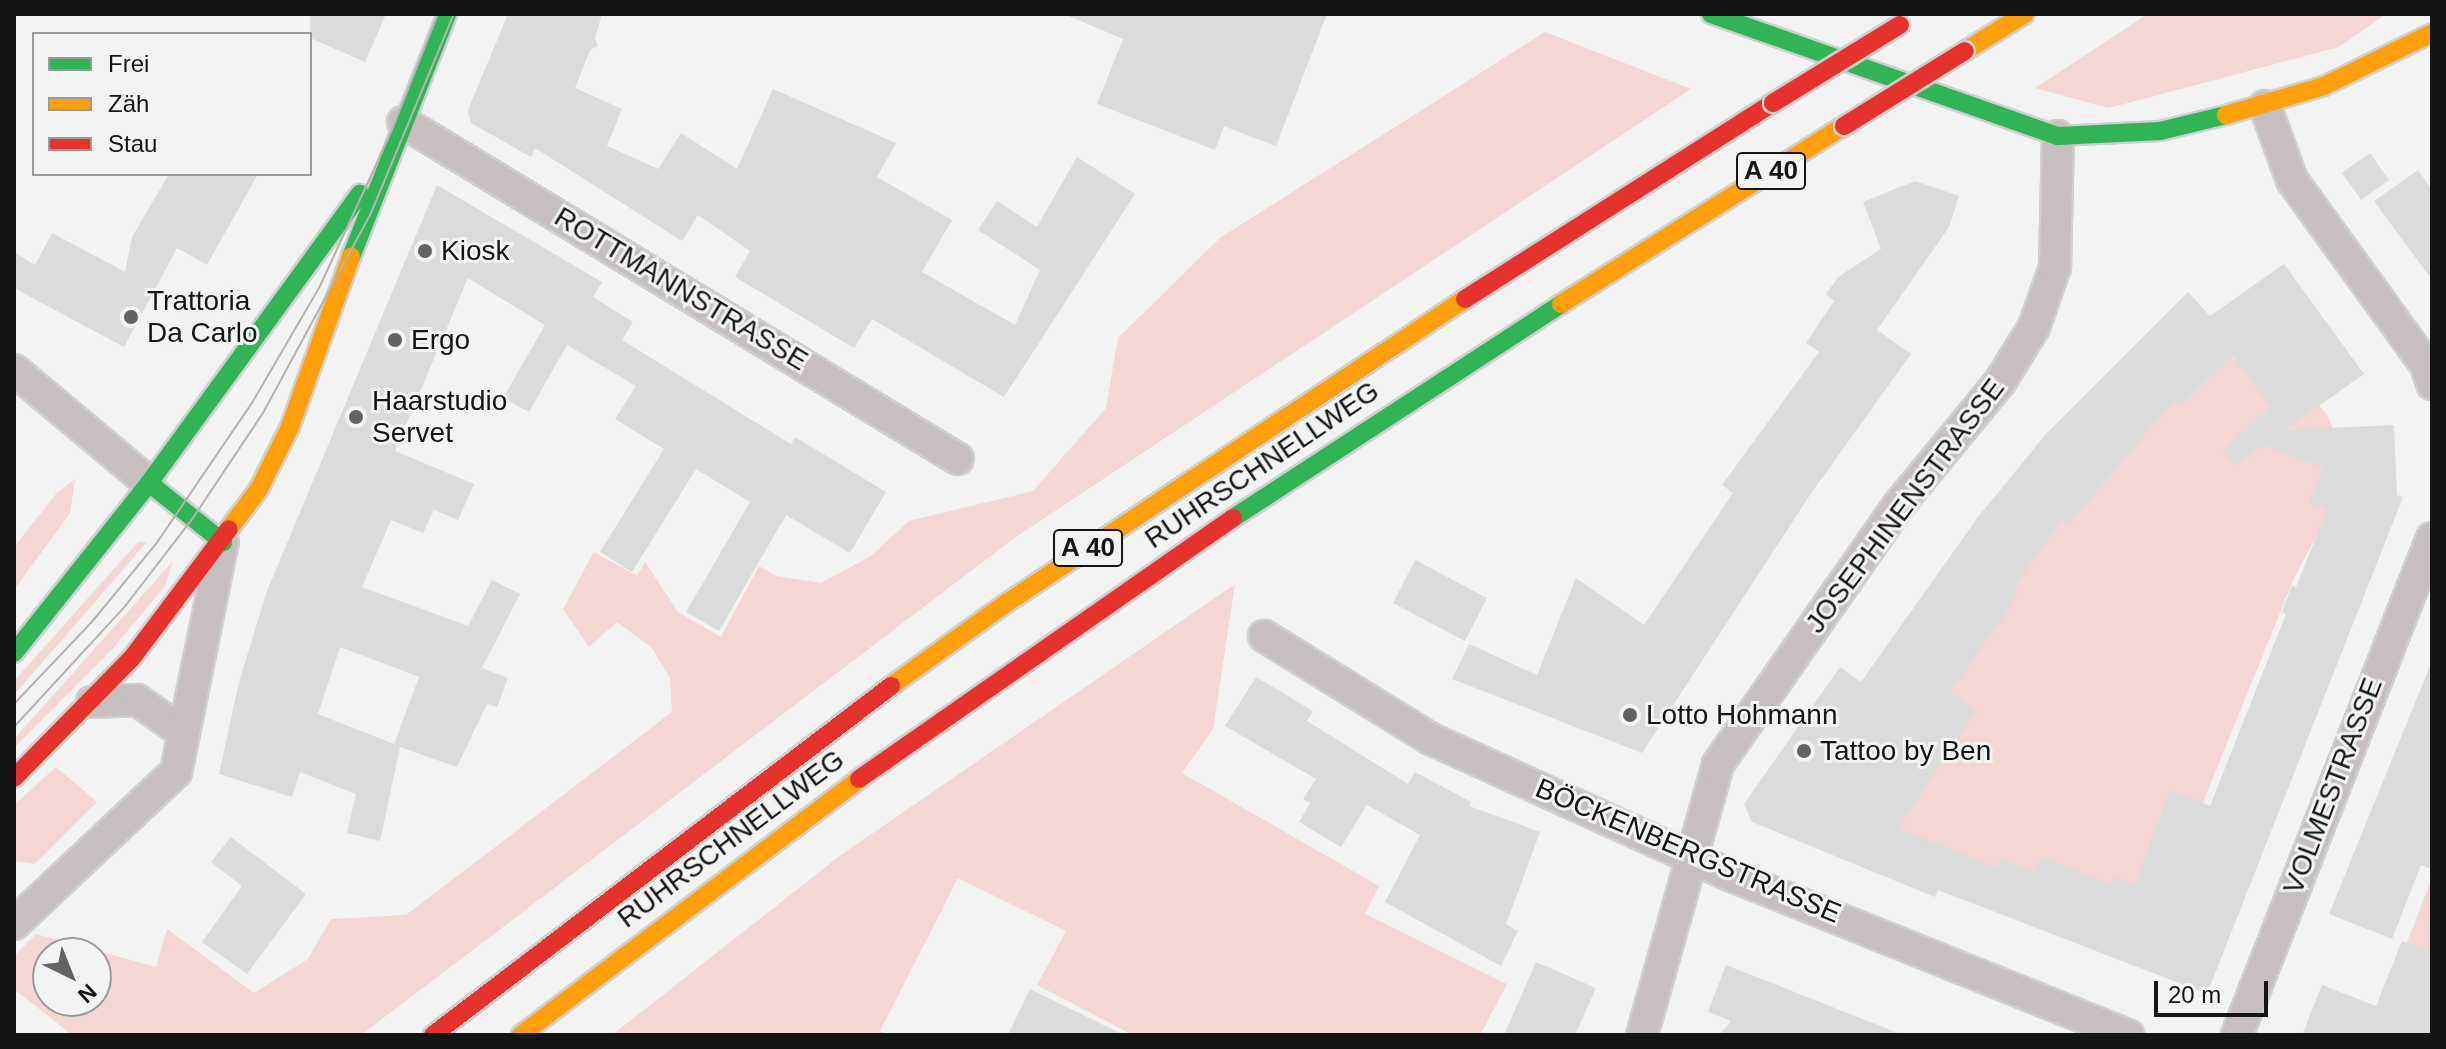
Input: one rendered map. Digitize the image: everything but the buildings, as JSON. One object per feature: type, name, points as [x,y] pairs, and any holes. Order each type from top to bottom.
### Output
[{"type":"main road","points":[[14,778],[92,702],[223,542],[290,427],[388,156],[447,14]]},
{"type":"main road","points":[[1711,14],[2058,136],[2160,131],[2265,106],[2324,86],[2432,33]]},
{"type":"main road","name":"RUHRSCHNELLWEG","points":[[433,1035],[766,777],[1005,604],[1358,368],[1918,14]]},
{"type":"main road","name":"RUHRSCHNELLWEG","points":[[521,1035],[785,832],[1117,595],[1415,397],[2025,14]]},
{"type":"main road","points":[[14,653],[149,483],[388,156]]},
{"type":"main road","points":[[149,483],[223,542]]},
{"type":"street","points":[[2265,106],[2292,180],[2426,365],[2432,384]]},
{"type":"street","name":"ROTTMANNSTRASSE","points":[[403,122],[958,459]]},
{"type":"street","name":"JOSEPHINENSTRASSE","points":[[1642,1035],[1718,764],[1898,506],[2000,382],[2034,327],[2055,267],[2058,136]]},
{"type":"street","points":[[14,370],[149,483]]},
{"type":"street","name":"VOLMESTRASSE","points":[[2237,1035],[2432,538]]},
{"type":"street","points":[[16,922],[176,772],[223,542]]},
{"type":"street","name":"BÖCKENBERGSTRASSE","points":[[1264,636],[1429,738],[1690,856],[2128,1035]]},
{"type":"street","points":[[92,702],[137,700],[184,733]]},
{"type":"shaded area","points":[[2148,14],[2386,14],[2339,47],[2109,108],[2035,88]]},
{"type":"shaded area","points":[[1545,32],[1691,89],[1013,539],[361,1035],[72,1035],[49,1017],[112,1017],[112,955],[156,967],[167,929],[254,993],[308,959],[331,919],[406,915],[672,712],[670,678],[652,648],[617,622],[589,647],[563,609],[594,552],[637,576],[645,562],[678,612],[721,637],[759,566],[776,576],[821,583],[871,556],[909,521],[1033,491],[1106,408],[1118,338],[1220,238]]},
{"type":"shaded area","points":[[2238,302],[2327,415],[2346,457],[2339,494],[2294,578],[2200,810],[2180,924],[1891,847],[1897,699]]},
{"type":"shaded area","points":[[75,479],[70,513],[14,590],[14,547],[56,494]]},
{"type":"shaded area","points":[[138,542],[147,542],[14,695],[14,681]]},
{"type":"shaded area","points":[[173,561],[165,586],[114,647],[14,748],[14,739]]},
{"type":"shaded area","points":[[1235,584],[1213,729],[1182,773],[1379,886],[1365,914],[1507,984],[1480,1035],[1133,1035],[1037,985],[1066,931],[958,878],[880,1031],[887,1035],[612,1035],[841,855]]},
{"type":"shaded area","points":[[56,767],[97,802],[35,864],[14,861],[14,805]]},
{"type":"shaded area","points":[[2432,878],[2432,1022],[2384,1002]]},
{"type":"shaded area","points":[[32,938],[32,1003],[14,989],[14,956]]},
{"type":"tram line","points":[[14,704],[91,623],[156,544],[252,403],[320,286],[392,130],[438,14]]},
{"type":"tram line","points":[[14,727],[126,605],[193,518],[263,413],[371,213],[454,14]]},
{"type":"traffic: fast","points":[[351,257],[447,14]]},
{"type":"traffic: fast","points":[[1711,14],[2058,136],[2160,131],[2226,115]]},
{"type":"traffic: fast","points":[[14,653],[149,483],[360,194]]},
{"type":"traffic: fast","points":[[1233,518],[1561,304]]},
{"type":"traffic: fast","points":[[149,483],[223,542]]},
{"type":"traffic: slow","points":[[1965,51],[2025,14]]},
{"type":"traffic: slow","points":[[2226,115],[2324,86],[2432,33]]},
{"type":"traffic: slow","points":[[1561,304],[1844,126]]},
{"type":"traffic: slow","points":[[229,529],[259,489],[290,427],[351,257]]},
{"type":"traffic: slow","points":[[891,686],[1005,604],[1465,299]]},
{"type":"traffic: slow","points":[[521,1035],[859,779]]},
{"type":"traffic: jam","points":[[1773,103],[1900,25]]},
{"type":"traffic: jam","points":[[1844,126],[1965,51]]},
{"type":"traffic: jam","points":[[1465,299],[1773,103]]},
{"type":"traffic: jam","points":[[859,779],[1233,518]]},
{"type":"traffic: jam","points":[[14,778],[132,658],[229,529]]},
{"type":"traffic: jam","points":[[433,1035],[891,686]]},
{"type":"place","name":"Kiosk","points":[[425,251]]},
{"type":"place","name":"Trattoria Da Carlo","points":[[131,317]]},
{"type":"place","name":"Ergo","points":[[395,340]]},
{"type":"place","name":"Haarstudio Servet","points":[[356,417]]},
{"type":"place","name":"Lotto Hohmann","points":[[1630,715]]},
{"type":"place","name":"Tattoo by Ben","points":[[1804,751]]}]
